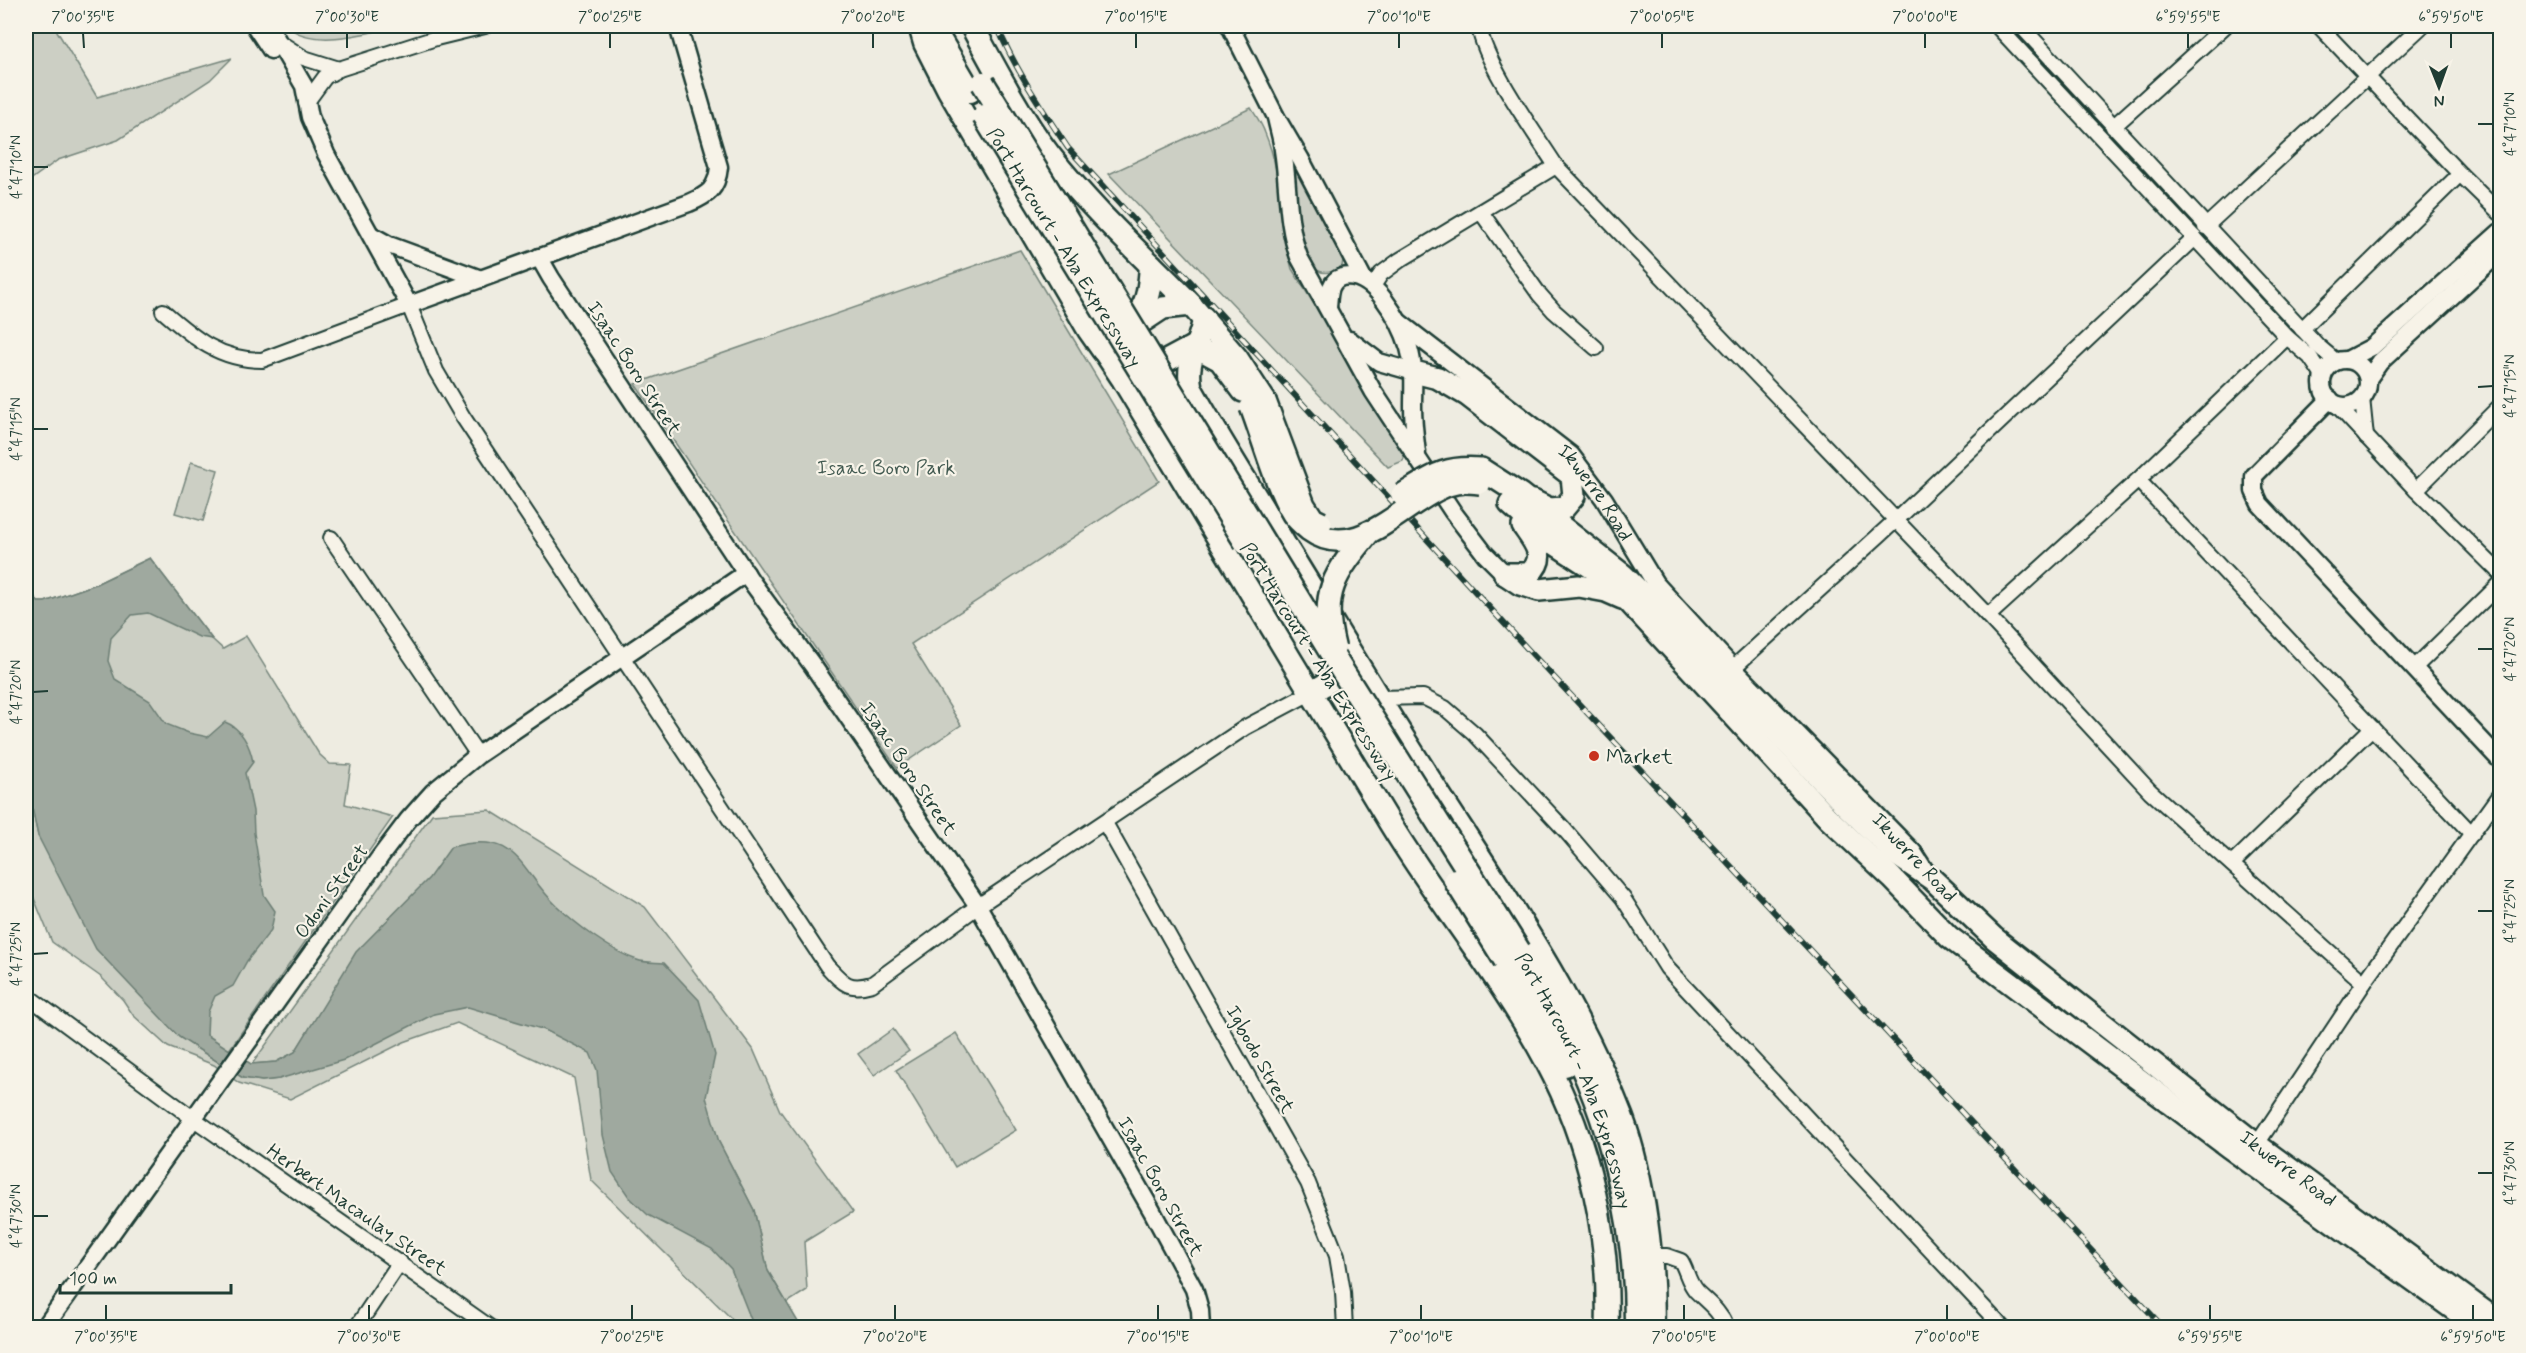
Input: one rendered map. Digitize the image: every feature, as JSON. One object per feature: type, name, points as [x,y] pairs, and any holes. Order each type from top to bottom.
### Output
[{"type":"highway","points":[[920,26],[925,43],[949,90],[1089,330],[1103,350]]},
{"type":"highway","name":"Port Harcourt - Aba Expressway","points":[[932,26],[977,87],[1348,665],[1512,956],[1561,1056],[1593,1135],[1611,1201],[1614,1221],[1620,1286],[1620,1328]]},
{"type":"highway","name":"Port Harcourt - Aba Expressway","points":[[949,26],[977,87],[1191,454],[1512,956],[1563,1028],[1596,1101],[1611,1144],[1631,1240],[1636,1328]]},
{"type":"highway","points":[[972,26],[993,65],[1048,153],[1068,178],[1197,312]]},
{"type":"highway","points":[[1089,330],[1100,331],[1134,318],[1143,308],[1147,297],[1151,265]]},
{"type":"highway","points":[[1348,665],[1328,621],[1328,600],[1345,560],[1369,532]]},
{"type":"main road","points":[[1607,1328],[1606,1265],[1599,1210],[1577,1133],[1546,1062],[1519,1017],[1393,829],[1103,350],[1162,308],[1197,312],[1238,358],[1304,505],[1313,519],[1327,526],[1343,528],[1358,523],[1438,473],[1450,468],[1480,476],[1623,575],[1809,756],[1836,811],[1932,879]]},
{"type":"main road","points":[[1197,312],[1202,335],[1194,346],[1189,368],[1191,388],[1348,665],[1379,698],[1547,963],[1579,1022],[1622,1119],[1634,1158],[1650,1256],[1656,1323]]},
{"type":"main road","points":[[1123,380],[1138,377],[1194,346]]},
{"type":"main road","points":[[1194,346],[1220,360],[1240,387],[1258,404],[1288,505],[1294,517],[1313,533],[1332,541],[1344,540],[1369,532],[1447,485],[1480,476]]},
{"type":"main road","points":[[1414,372],[1438,378],[1467,395],[1572,476],[1574,496],[1564,508],[1549,509],[1511,496]]},
{"type":"main road","points":[[1505,574],[1528,574],[1536,567],[1539,560],[1537,547],[1511,496]]},
{"type":"main road","name":"Ikwerre Road","points":[[1511,496],[1554,543],[1606,578],[1836,811],[1892,878],[1949,937],[2082,1039],[2500,1323]]},
{"type":"main road","points":[[1505,574],[1520,584],[1539,590],[1563,586],[1592,587],[1613,593],[1628,601]]},
{"type":"main road","points":[[1312,692],[1348,665]]},
{"type":"main road","name":"Ikwerre Road","points":[[1932,879],[1994,938],[2251,1152],[2466,1323]]},
{"type":"street","points":[[255,26],[306,103]]},
{"type":"street","points":[[269,26],[304,86],[306,103],[314,129],[326,154],[408,305],[436,370],[464,417],[827,966],[843,983],[857,988],[872,984],[978,906],[1246,727],[1312,692]]},
{"type":"street","points":[[306,103],[325,77],[339,69],[436,38],[485,26]]},
{"type":"street","points":[[163,310],[199,342],[245,360],[262,360],[707,195],[714,188],[719,167],[678,26]]},
{"type":"street","points":[[1479,26],[1490,58],[1522,114],[1556,166],[1988,615],[2150,791],[2364,983]]},
{"type":"street","points":[[1997,26],[2287,337],[2310,357],[2323,376],[2324,391],[2332,401],[2416,490],[2500,573]]},
{"type":"street","points":[[2021,26],[2302,329],[2342,361],[2361,366],[2368,379]]},
{"type":"street","points":[[2113,127],[2225,26]]},
{"type":"street","points":[[2319,26],[2500,213]]},
{"type":"street","points":[[2205,227],[2422,26]]},
{"type":"street","name":"Ikwerre Road","points":[[1235,27],[1276,117],[1353,260],[1399,322],[1570,455],[1604,499],[1655,583],[1809,756],[1913,852],[1932,879]]},
{"type":"street","points":[[278,42],[304,58],[339,69]]},
{"type":"street","name":"Ikwerre Road","points":[[1276,117],[1284,151],[1292,238],[1299,257],[1373,391],[1453,512],[1485,554],[1505,574]]},
{"type":"street","points":[[1328,308],[1329,294],[1333,283],[1338,279],[1355,276],[1369,283],[1400,260],[1556,166]]},
{"type":"street","points":[[2302,329],[2460,174]]},
{"type":"street","points":[[1481,212],[1539,294],[1596,348]]},
{"type":"street","points":[[2323,376],[2328,367],[2372,347],[2500,232]]},
{"type":"street","points":[[371,235],[389,245],[481,279]]},
{"type":"street","points":[[1733,668],[1896,520],[2195,238]]},
{"type":"street","points":[[2332,401],[2350,405],[2362,398],[2368,379],[2380,362],[2500,252]]},
{"type":"street","name":"Isaac Boro Street","points":[[540,257],[551,278],[746,573],[813,666],[978,906],[1194,1289],[1200,1310],[1201,1328]]},
{"type":"street","points":[[1353,260],[1369,268],[1400,260]]},
{"type":"street","name":"Ikwerre Road","points":[[1399,322],[1409,348],[1414,372],[1413,428],[1418,456]]},
{"type":"street","points":[[1341,331],[1360,349],[1379,362],[1414,372]]},
{"type":"street","points":[[1988,615],[2138,480],[2287,337]]},
{"type":"street","points":[[2362,398],[2366,437]]},
{"type":"street","points":[[2332,401],[2254,476],[2254,491],[2260,504],[2500,760]]},
{"type":"street","points":[[2416,490],[2500,406]]},
{"type":"street","points":[[2138,480],[2472,834]]},
{"type":"street","points":[[331,538],[478,755]]},
{"type":"street","name":"Odoni Street","points":[[45,1328],[197,1121],[223,1077],[408,820],[448,778],[478,755],[746,573]]},
{"type":"street","points":[[2414,668],[2500,584]]},
{"type":"street","points":[[1379,698],[1423,697],[1445,708],[1475,734],[1557,821],[1617,890],[1667,968],[2003,1328]]},
{"type":"street","points":[[2232,864],[2372,728]]},
{"type":"street","points":[[2251,1152],[2364,983],[2500,794]]},
{"type":"street","name":"Igbodo Street","points":[[1105,823],[1308,1183],[1337,1256],[1345,1328]]},
{"type":"street","name":"Herbert Macaulay Street","points":[[26,995],[197,1121],[491,1328]]},
{"type":"street","points":[[1650,1256],[1667,1256],[1681,1262],[1689,1281],[1697,1292],[1711,1303],[1727,1328]]},
{"type":"street","points":[[356,1328],[400,1262]]},
{"type":"green space","points":[[26,26],[54,26],[97,97],[232,58],[210,80],[118,140],[58,160],[26,183]]},
{"type":"green space","points":[[287,26],[400,26],[357,35],[326,38],[298,33]]},
{"type":"green space","points":[[1251,108],[1264,130],[1271,149],[1292,269],[1406,452],[1403,461],[1388,467],[1109,174]]},
{"type":"green space","points":[[1293,165],[1298,168],[1344,254],[1342,266],[1326,272],[1314,268],[1306,256],[1297,217]]},
{"type":"green space","name":"Isaac Boro Park","points":[[1020,250],[1159,481],[911,644],[961,725],[897,768],[635,384]]},
{"type":"green space","points":[[191,462],[218,470],[203,521],[175,513]]},
{"type":"green space","points":[[150,558],[212,639],[223,649],[246,636],[319,754],[330,764],[351,765],[345,804],[393,817],[229,1050],[207,1035],[26,585],[38,602],[45,602],[96,584]]},
{"type":"green space","points":[[26,779],[38,836],[179,1037],[243,1078],[262,1081],[279,1079],[512,944],[717,1218],[753,1325],[740,1327],[591,1180],[574,1078],[457,1023],[404,1042],[290,1099],[239,1083],[214,1065],[168,1047],[133,1015],[123,1000],[101,977],[52,942],[26,879]]},
{"type":"green space","points":[[489,810],[645,907],[753,1049],[780,1111],[853,1212],[804,1242],[807,1290],[787,1303],[768,1271],[754,1210],[719,1142],[640,1010],[332,993],[295,1052],[276,1062],[252,1064],[432,814]]},
{"type":"green space","points":[[893,1029],[909,1051],[874,1075],[858,1054]]},
{"type":"green space","points":[[956,1033],[1016,1130],[955,1167],[896,1070]]},
{"type":"shaded area","points":[[150,558],[212,639],[199,637],[148,613],[132,615],[111,638],[108,661],[115,679],[150,701],[166,724],[208,737],[225,722],[236,728],[244,738],[253,762],[245,773],[253,811],[254,833],[264,895],[275,911],[271,930],[247,961],[233,986],[215,996],[208,1012],[207,1035],[251,1064],[276,1062],[295,1052],[356,952],[429,878],[451,847],[491,843],[505,848],[525,866],[557,906],[584,929],[627,956],[643,962],[664,963],[699,1000],[715,1055],[706,1097],[719,1142],[754,1210],[768,1271],[801,1327],[754,1327],[731,1269],[712,1249],[648,1215],[629,1197],[612,1172],[603,1135],[597,1070],[590,1053],[545,1030],[468,1007],[434,1014],[344,1060],[279,1079],[262,1081],[243,1078],[179,1037],[96,949],[38,836],[26,779],[26,585],[38,602],[45,602],[96,584]]},
{"type":"railway","points":[[997,26],[1039,104],[1068,148],[1534,656],[2164,1328]]},
{"type":"place","name":"Market","points":[[1594,756]]}]
